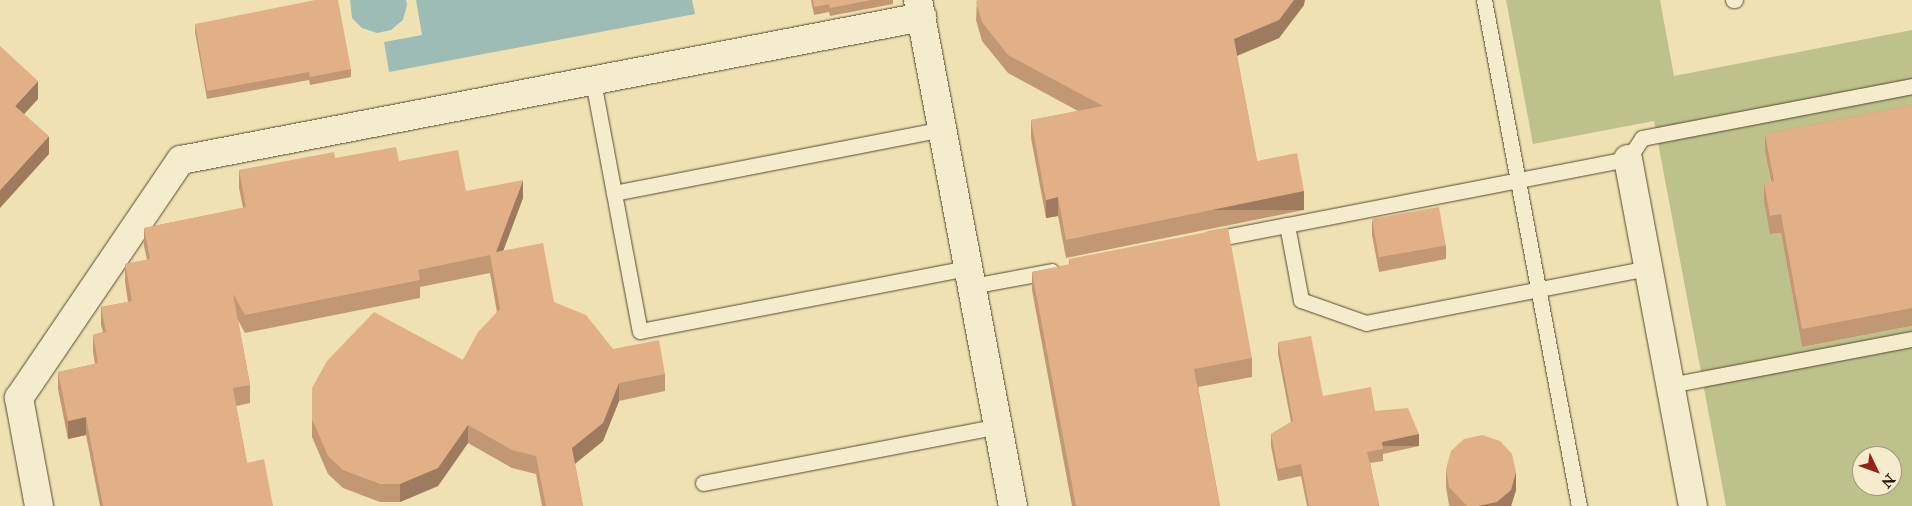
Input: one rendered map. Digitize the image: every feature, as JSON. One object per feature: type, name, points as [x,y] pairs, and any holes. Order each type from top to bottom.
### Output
[{"type":"street","points":[[39,506],[19,398],[181,160],[593,81],[920,8],[1013,506]]},
{"type":"street","points":[[1628,159],[1693,506]]},
{"type":"lane","points":[[1484,0],[1579,506]]},
{"type":"lane","points":[[593,81],[640,331],[970,277],[1067,268]]},
{"type":"lane","points":[[1191,244],[1628,159],[1642,138],[1912,86]]},
{"type":"lane","points":[[614,193],[943,129]]},
{"type":"lane","points":[[1287,226],[1301,300],[1366,323],[1648,268]]},
{"type":"lane","points":[[1670,386],[1912,339]]},
{"type":"lane","points":[[703,483],[998,426]]},
{"type":"green space","points":[[1506,0],[1660,0],[1674,76],[1912,30],[1912,124],[1765,152],[1774,200],[1770,234],[1781,233],[1802,347],[1912,326],[1912,506],[1726,506],[1654,121],[1533,144]]},
{"type":"water","points":[[350,0],[406,0],[407,5],[403,20],[391,30],[377,33],[362,28],[352,18]]},
{"type":"water","points":[[416,0],[692,0],[695,14],[389,72],[384,42],[422,35]]},
{"type":"building","points":[[315,0],[338,0],[351,69],[310,77],[309,72],[207,91],[195,24]]},
{"type":"building","points":[[813,0],[871,0],[830,8],[829,4],[814,7]]},
{"type":"building","points":[[977,0],[1294,0],[1279,20],[1234,39],[1257,161],[1297,153],[1304,191],[1066,240],[1058,197],[1046,200],[1031,120],[1103,106],[1008,55],[982,22]]},
{"type":"building","points":[[0,46],[38,81],[15,106],[49,136],[0,190]]},
{"type":"building","points":[[1912,105],[1912,308],[1802,329],[1781,214],[1770,216],[1764,183],[1774,181],[1765,134]]},
{"type":"building","points":[[396,147],[399,161],[458,150],[466,191],[523,180],[496,252],[543,243],[554,302],[586,315],[613,349],[659,340],[665,374],[619,383],[603,423],[572,448],[583,506],[546,506],[536,456],[512,450],[468,425],[438,468],[400,484],[380,484],[343,470],[328,456],[312,419],[312,388],[327,361],[374,312],[463,360],[478,332],[500,309],[490,255],[418,270],[420,280],[245,315],[233,294],[250,385],[233,388],[247,463],[264,459],[273,506],[103,506],[86,417],[68,421],[58,372],[98,363],[93,335],[106,332],[101,307],[132,301],[125,264],[150,259],[144,228],[246,207],[239,170],[334,152],[335,158]]},
{"type":"building","points":[[1439,207],[1446,245],[1379,257],[1372,219]]},
{"type":"building","points":[[1228,228],[1252,358],[1194,369],[1220,506],[1076,506],[1032,272],[1070,264],[1069,259]]},
{"type":"building","points":[[1311,336],[1323,396],[1371,387],[1375,411],[1408,408],[1419,434],[1382,442],[1383,449],[1367,452],[1379,503],[1378,506],[1309,506],[1301,464],[1278,469],[1271,434],[1293,421],[1278,342]]},
{"type":"building","points":[[1482,435],[1500,441],[1512,454],[1516,472],[1511,490],[1497,502],[1467,506],[1449,487],[1446,469],[1451,451],[1464,439]]}]
